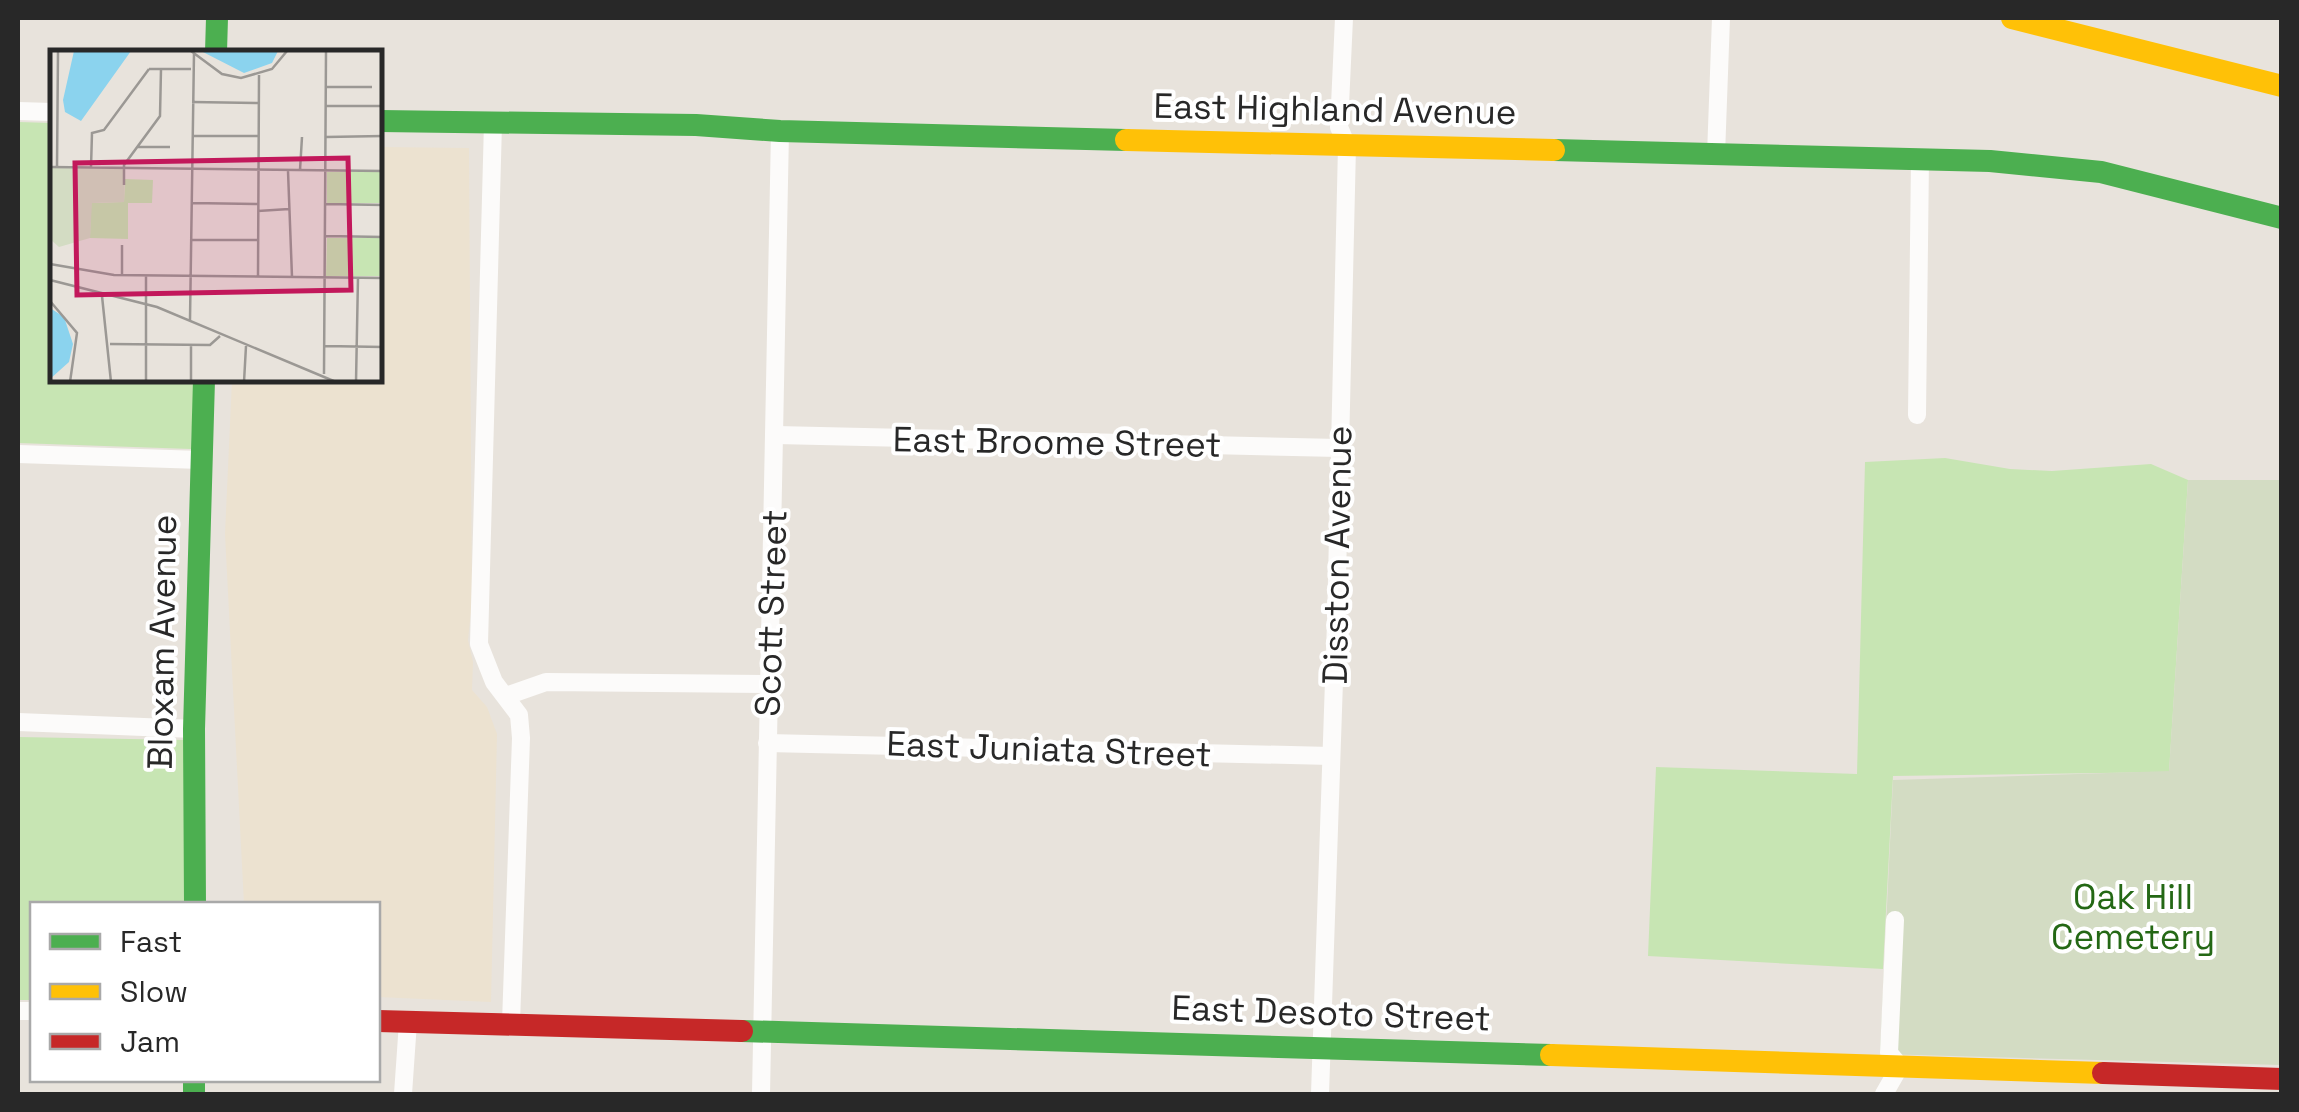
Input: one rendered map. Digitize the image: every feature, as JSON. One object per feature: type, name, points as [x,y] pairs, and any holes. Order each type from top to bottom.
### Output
[{"type":"main road","points":[[216,50],[217,18]]},
{"type":"main road","points":[[2012,18],[2282,86]]},
{"type":"main road","name":"East Highland Avenue","points":[[382,121],[696,125],[780,131],[1920,158],[2050,165],[2100,172],[2282,218]]},
{"type":"main road","name":"Bloxam Avenue","points":[[195,902],[194,729],[204,382]]},
{"type":"main road","name":"East Desoto Street","points":[[380,1021],[1900,1066],[2166,1084],[2282,1079]]},
{"type":"street","name":"Disston Avenue","points":[[1320,1094],[1347,146],[1339,127],[1344,18]]},
{"type":"street","points":[[1716,155],[1720,18]]},
{"type":"street","points":[[2101,18],[2106,43]]},
{"type":"street","points":[[18,111],[50,112]]},
{"type":"street","points":[[493,124],[480,647],[494,682],[519,715],[521,738],[511,1023]]},
{"type":"street","name":"Scott Street","points":[[761,1094],[780,131]]},
{"type":"street","points":[[1917,416],[1920,158]]},
{"type":"street","name":"East Broome Street","points":[[776,436],[1339,448]]},
{"type":"street","points":[[18,454],[200,460]]},
{"type":"street","points":[[506,696],[546,682],[768,684]]},
{"type":"street","points":[[18,722],[194,729]]},
{"type":"street","name":"East Juniata Street","points":[[767,743],[1331,756]]},
{"type":"street","points":[[1884,1094],[1900,1066],[1889,1053],[1894,920]]},
{"type":"street","points":[[403,1094],[408,1022]]},
{"type":"shaded area","points":[[382,147],[469,148],[472,603],[468,640],[473,662],[472,690],[487,707],[497,734],[491,1002],[380,997],[380,902],[244,902],[225,534],[232,382],[382,382]]},
{"type":"green space","points":[[18,122],[50,123],[50,382],[194,382],[191,449],[18,443]]},
{"type":"green space","points":[[1945,458],[2010,469],[2052,471],[2151,464],[2188,480],[2169,772],[1893,776],[1883,969],[1648,956],[1656,767],[1857,774],[1865,462]]},
{"type":"green space","name":"Oak Hill Cemetery","points":[[2188,480],[2281,480],[2281,1065],[1880,1054],[1893,780],[2169,771]]},
{"type":"green space","points":[[18,737],[185,740],[186,902],[30,902],[30,1000],[18,1000]]},
{"type":"traffic: fast","points":[[216,50],[217,18]]},
{"type":"traffic: fast","points":[[382,121],[696,125],[780,131],[1126,140]]},
{"type":"traffic: fast","points":[[1554,150],[1990,161],[2101,172],[2282,218]]},
{"type":"traffic: fast","points":[[195,902],[194,729],[204,382]]},
{"type":"traffic: fast","points":[[742,1031],[1551,1055]]},
{"type":"traffic: fast","points":[[194,1082],[194,1094]]},
{"type":"traffic: slow","points":[[2012,18],[2282,86]]},
{"type":"traffic: slow","points":[[1126,140],[1554,150]]},
{"type":"traffic: slow","points":[[1551,1055],[2103,1073]]},
{"type":"traffic: jam","points":[[380,1021],[742,1031]]},
{"type":"traffic: jam","points":[[2103,1073],[2282,1079]]}]
